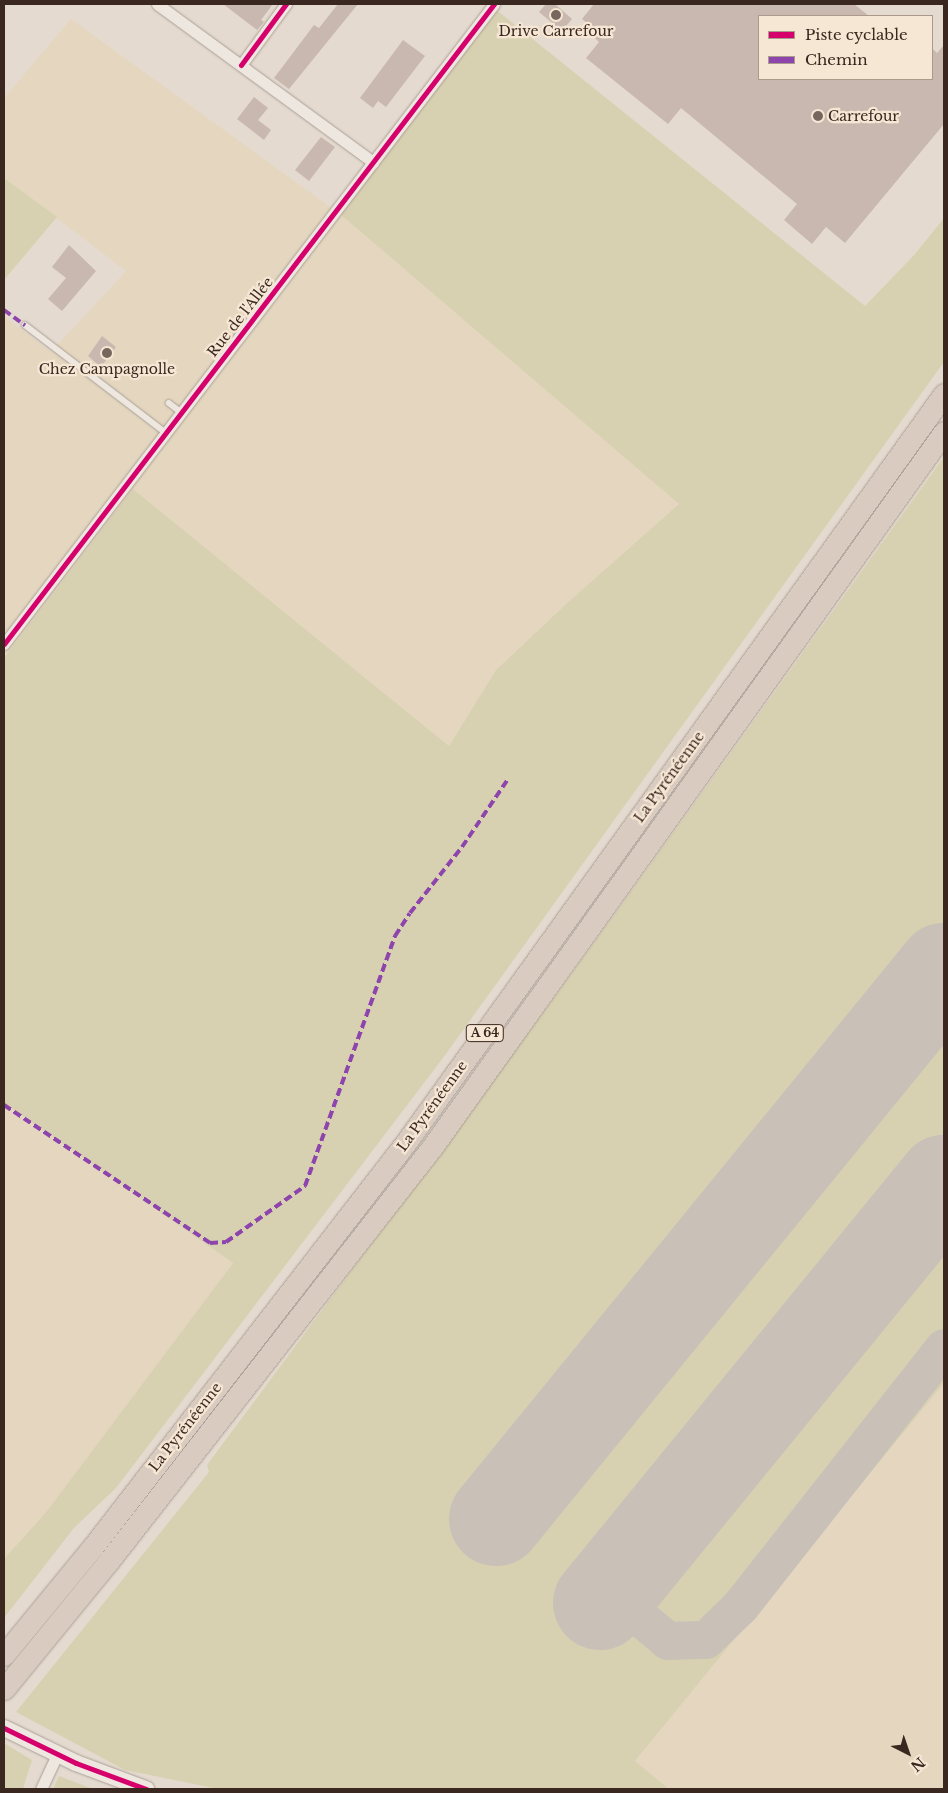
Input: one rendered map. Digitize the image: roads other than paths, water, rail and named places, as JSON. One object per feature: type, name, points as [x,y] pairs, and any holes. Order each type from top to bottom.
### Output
[{"type":"highway","name":"La Pyrénéenne","points":[[4,1655],[92,1548],[407,1141],[944,394]]},
{"type":"highway","name":"La Pyrénéenne","points":[[4,1689],[114,1554],[433,1146],[944,432]]},
{"type":"street","points":[[241,65],[286,4]]},
{"type":"street","name":"Rue de l'Allée","points":[[4,644],[494,4]]},
{"type":"street","points":[[161,5],[373,162]]},
{"type":"street","points":[[4,1728],[57,1755],[146,1789]]},
{"type":"street","points":[[42,1789],[57,1755]]},
{"type":"lane","points":[[25,325],[165,432]]},
{"type":"lane","points":[[169,403],[181,412]]},
{"type":"place","name":"Drive Carrefour","points":[[556,15]]},
{"type":"place","name":"Carrefour","points":[[818,116]]},
{"type":"place","name":"Chez Campagnolle","points":[[107,353]]}]
